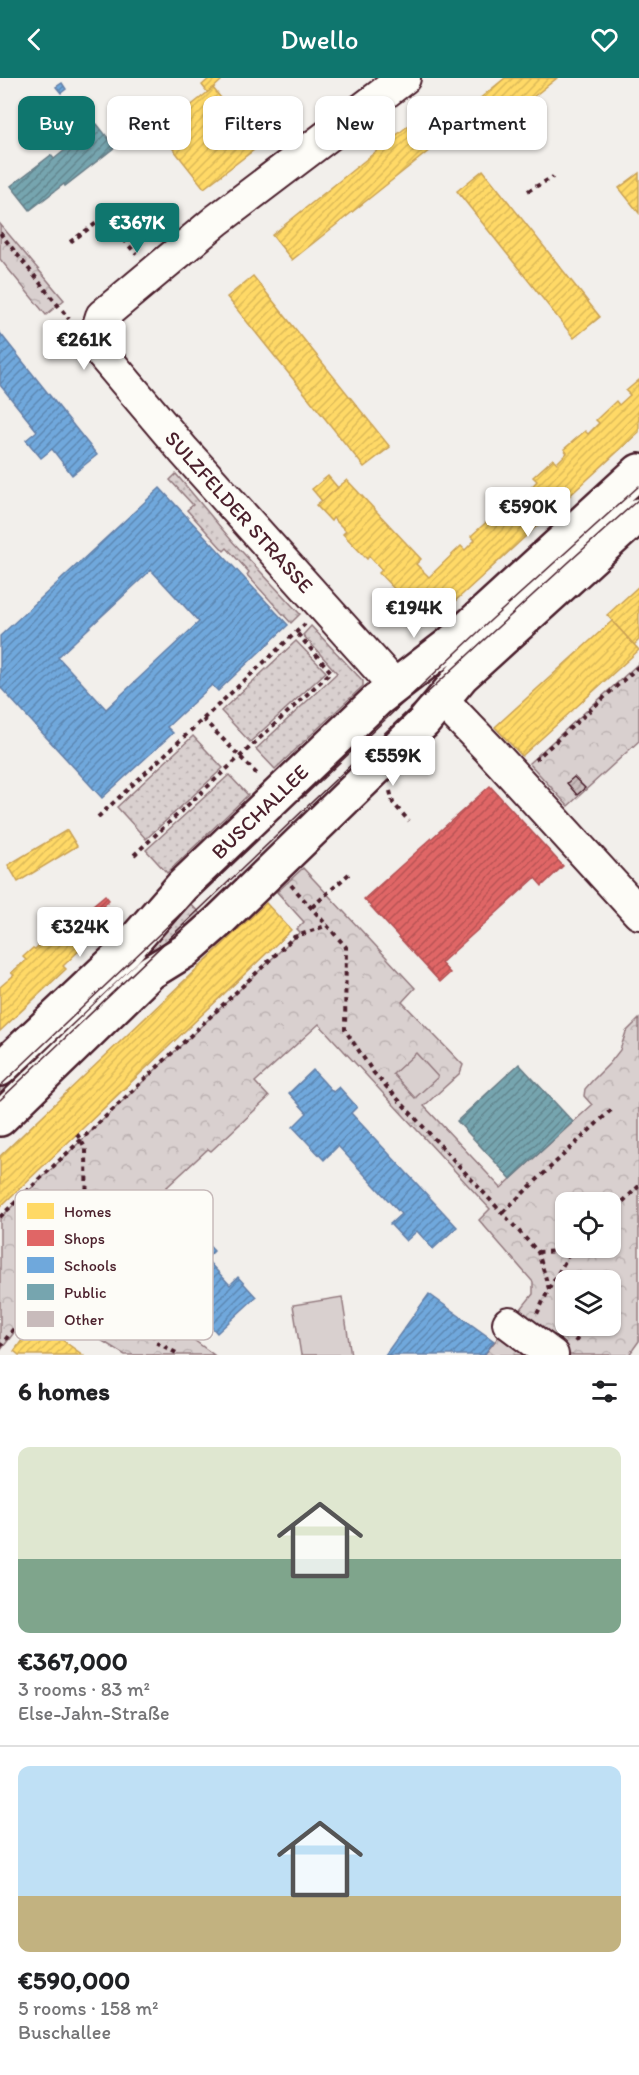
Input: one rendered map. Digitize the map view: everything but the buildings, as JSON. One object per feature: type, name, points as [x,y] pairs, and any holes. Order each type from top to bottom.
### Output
[{"type":"main road","name":"BUSCHALLEE","points":[[0,1070],[125,951],[182,886],[364,712],[451,643],[639,471]]},
{"type":"main road","points":[[0,1119],[151,972],[185,951],[219,921],[443,701],[462,676],[639,515]]},
{"type":"street","name":"SULZFELDER STRASSE","points":[[394,686],[184,451],[98,348],[97,332],[102,316],[184,248],[404,78]]},
{"type":"street","points":[[443,701],[639,913]]},
{"type":"street","points":[[517,1330],[561,1351]]},
{"type":"path","points":[[528,191],[553,177]]},
{"type":"path","points":[[70,242],[105,217],[138,257]]},
{"type":"path","points":[[0,233],[69,319]]},
{"type":"path","points":[[98,817],[312,617]]},
{"type":"path","points":[[134,855],[331,672],[296,632]]},
{"type":"path","points":[[516,778],[639,666]]},
{"type":"path","points":[[202,719],[265,783]]},
{"type":"path","points":[[388,782],[393,803],[409,821]]},
{"type":"path","points":[[312,907],[351,872]]},
{"type":"path","points":[[285,879],[346,947],[345,1030],[373,1072],[538,1252],[549,1289]]},
{"type":"path","points":[[28,1190],[294,937],[328,925]]},
{"type":"path","points":[[503,1212],[611,1110]]},
{"type":"path","points":[[77,1134],[86,1149],[86,1190]]},
{"type":"path","points":[[621,1203],[639,1186]]},
{"type":"path","points":[[0,1217],[15,1203]]},
{"type":"path","points":[[538,1252],[555,1251]]},
{"type":"path","points":[[517,1330],[555,1279]]},
{"type":"path","points":[[0,1347],[15,1327]]},
{"type":"path","points":[[561,1351],[577,1336]]},
{"type":"path","points":[[156,1340],[180,1355]]},
{"type":"green space","points":[[0,224],[64,300],[46,315],[0,259]]},
{"type":"green space","points":[[176,474],[232,541],[300,614],[291,623],[247,575],[249,572],[227,548],[224,551],[187,510],[193,505],[170,480]]},
{"type":"green space","points":[[311,626],[363,681],[363,686],[275,769],[256,749],[337,673],[303,635]]},
{"type":"green space","points":[[296,641],[326,672],[250,742],[221,711]]},
{"type":"green space","points":[[639,663],[639,741],[568,806],[529,763]]},
{"type":"green space","points":[[193,736],[223,768],[146,839],[117,807]]},
{"type":"green space","points":[[229,775],[248,795],[167,873],[146,850]]},
{"type":"green space","points":[[303,868],[415,988],[402,1002],[463,1065],[460,1073],[424,1106],[501,1188],[592,1105],[584,1096],[585,1089],[620,1050],[626,1032],[639,1019],[639,1341],[629,1355],[484,1355],[533,1294],[533,1282],[479,1220],[490,1209],[319,1024],[255,1082],[269,1097],[211,1151],[208,1149],[164,1190],[29,1190],[300,932],[297,929],[304,922],[277,892]]},
{"type":"green space","points":[[182,895],[208,922],[0,1109],[0,1079]]},
{"type":"green space","points":[[416,1053],[438,1077],[415,1098],[393,1074]]},
{"type":"green space","points":[[15,1204],[15,1331],[0,1351],[0,1218]]},
{"type":"green space","points":[[342,1297],[351,1355],[301,1355],[293,1305]]},
{"type":"green space","points":[[101,1340],[194,1340],[214,1355],[125,1355]]},
{"type":"tram line","points":[[302,798],[491,620],[639,486]]},
{"type":"tram line","points":[[0,1100],[396,722],[639,499]]},
{"type":"tram line","points":[[0,1086],[259,839]]}]
